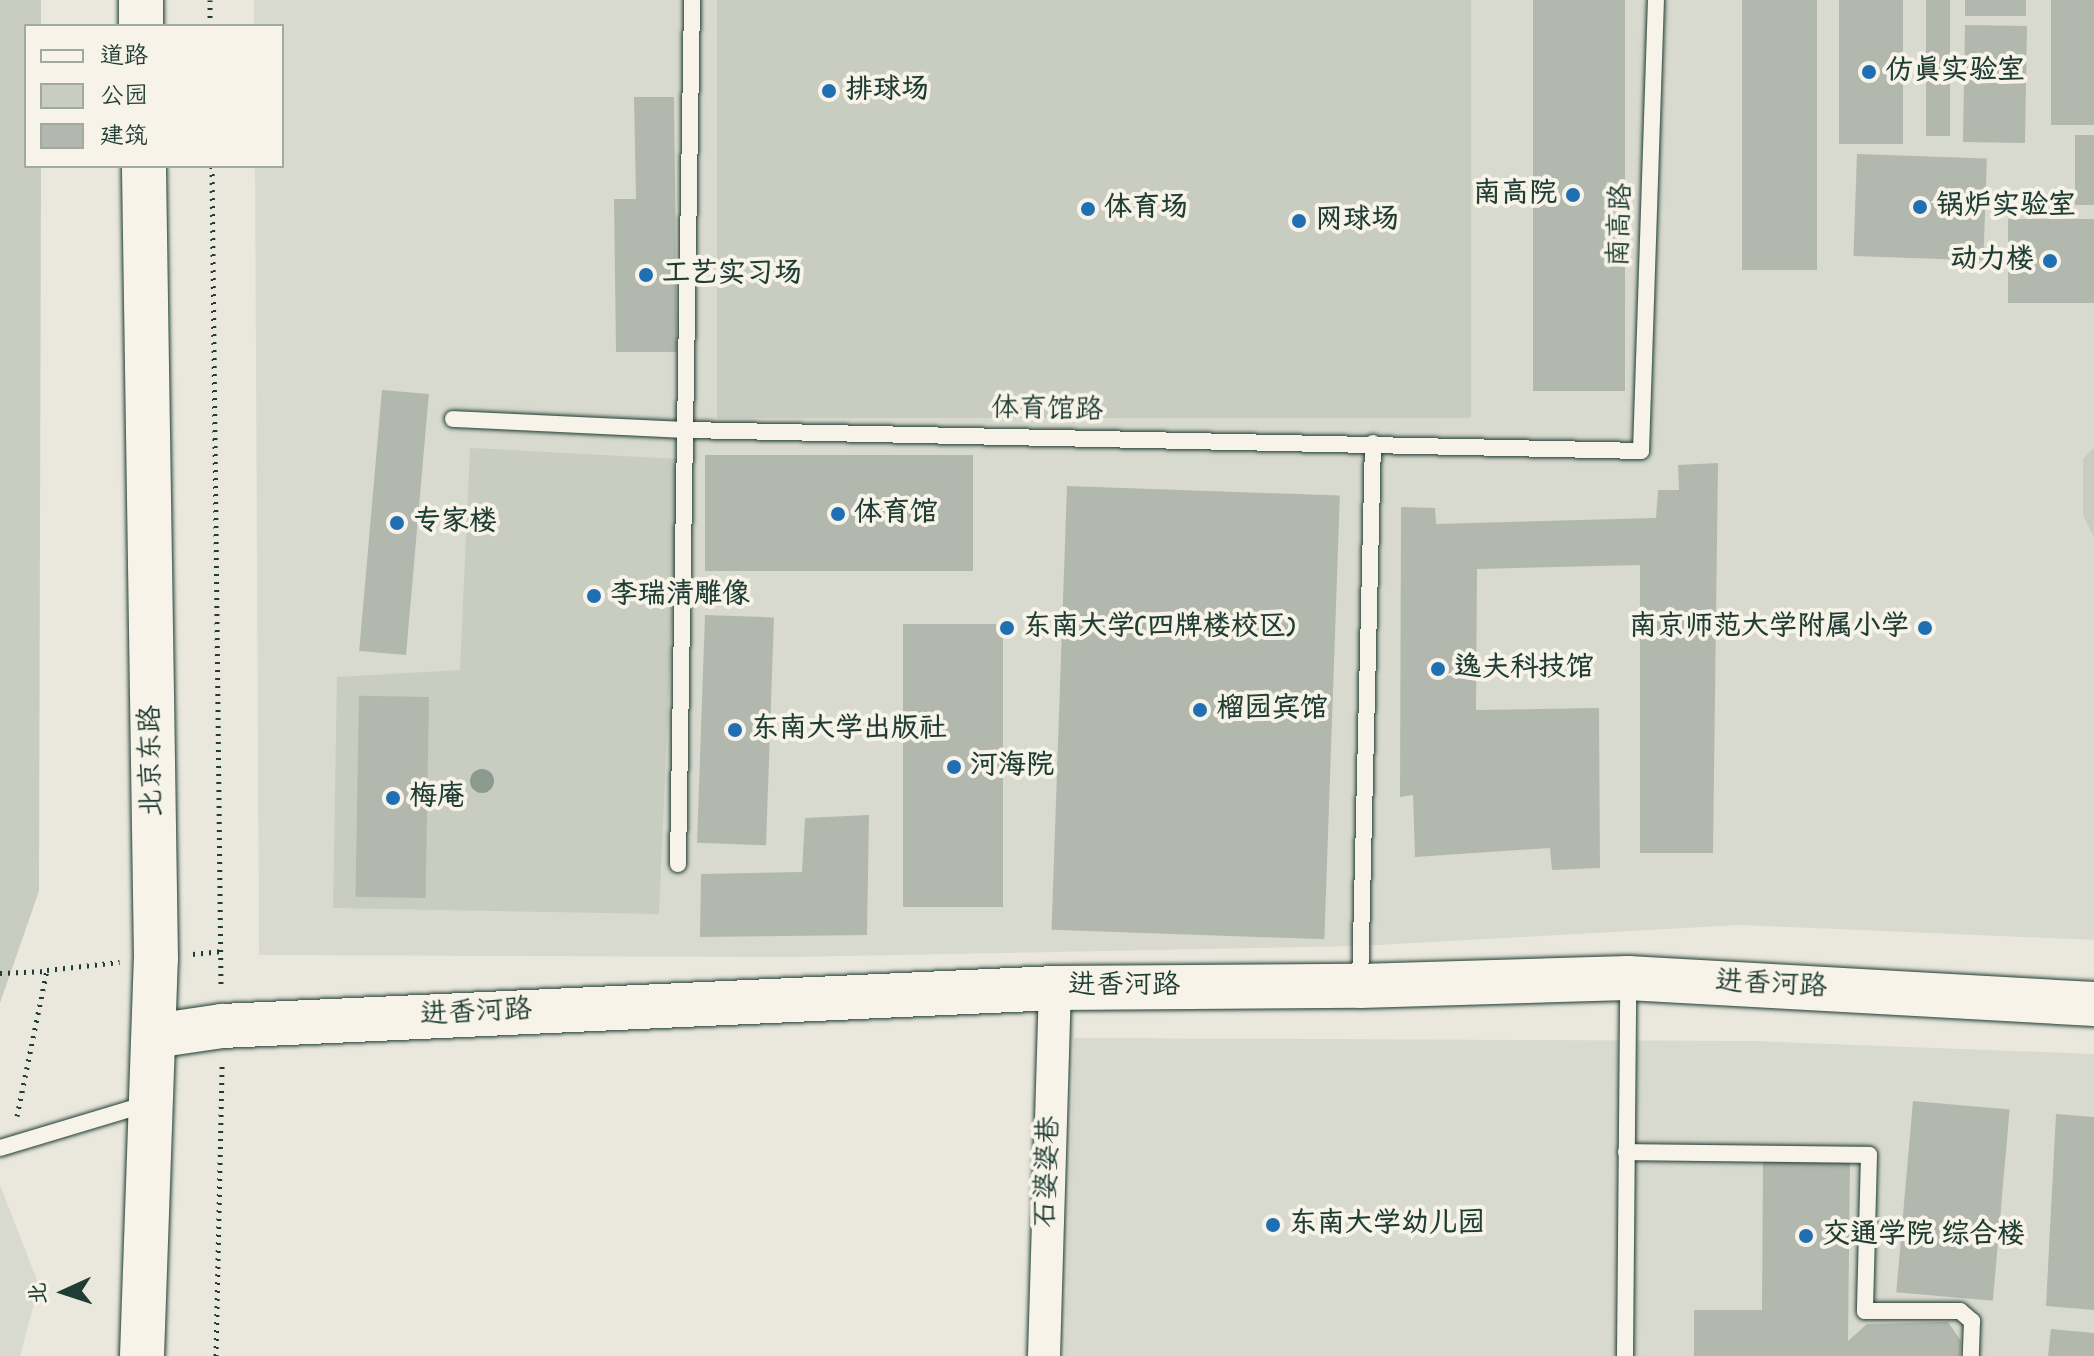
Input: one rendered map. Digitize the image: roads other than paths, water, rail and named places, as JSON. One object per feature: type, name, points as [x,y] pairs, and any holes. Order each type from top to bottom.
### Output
[{"type":"street","points":[[141,0],[141,24]]},
{"type":"street","name":"北京东路","points":[[142,1356],[156,959],[144,168]]},
{"type":"street","name":"进香河路","points":[[154,1036],[222,1026],[1055,988],[1360,986],[1628,978],[2094,1004]]},
{"type":"street","name":"石婆婆巷","points":[[1044,1356],[1055,988]]},
{"type":"lane","points":[[678,864],[688,430],[692,0]]},
{"type":"lane","name":"南高路","points":[[1641,451],[1656,0]]},
{"type":"lane","name":"体育馆路","points":[[453,419],[688,430],[1641,451]]},
{"type":"lane","points":[[1360,986],[1373,443]]},
{"type":"lane","points":[[1625,1356],[1628,978]]},
{"type":"lane","points":[[6,1145],[152,1102]]},
{"type":"lane","points":[[1626,1152],[1869,1155],[1865,1311],[1960,1311],[1972,1321],[1971,1356]]},
{"type":"place","name":"仿真实验室","points":[[1869,72]]},
{"type":"place","name":"排球场","points":[[829,91]]},
{"type":"place","name":"南高院","points":[[1573,195]]},
{"type":"place","name":"锅炉实验室","points":[[1920,207]]},
{"type":"place","name":"体育场","points":[[1088,209]]},
{"type":"place","name":"网球场","points":[[1299,221]]},
{"type":"place","name":"动力楼","points":[[2050,261]]},
{"type":"place","name":"工艺实习场","points":[[646,275]]},
{"type":"place","name":"体育馆","points":[[838,514]]},
{"type":"place","name":"专家楼","points":[[397,523]]},
{"type":"place","name":"李瑞清雕像","points":[[594,596]]},
{"type":"place","name":"东南大学(四牌楼校区)","points":[[1007,628]]},
{"type":"place","name":"南京师范大学附属小学","points":[[1925,628]]},
{"type":"place","name":"逸夫科技馆","points":[[1438,669]]},
{"type":"place","name":"榴园宾馆","points":[[1200,710]]},
{"type":"place","name":"东南大学出版社","points":[[735,730]]},
{"type":"place","name":"河海院","points":[[954,767]]},
{"type":"place","name":"梅庵","points":[[393,798]]},
{"type":"place","name":"东南大学幼儿园","points":[[1273,1225]]},
{"type":"place","name":"交通学院 综合楼","points":[[1806,1236]]}]
